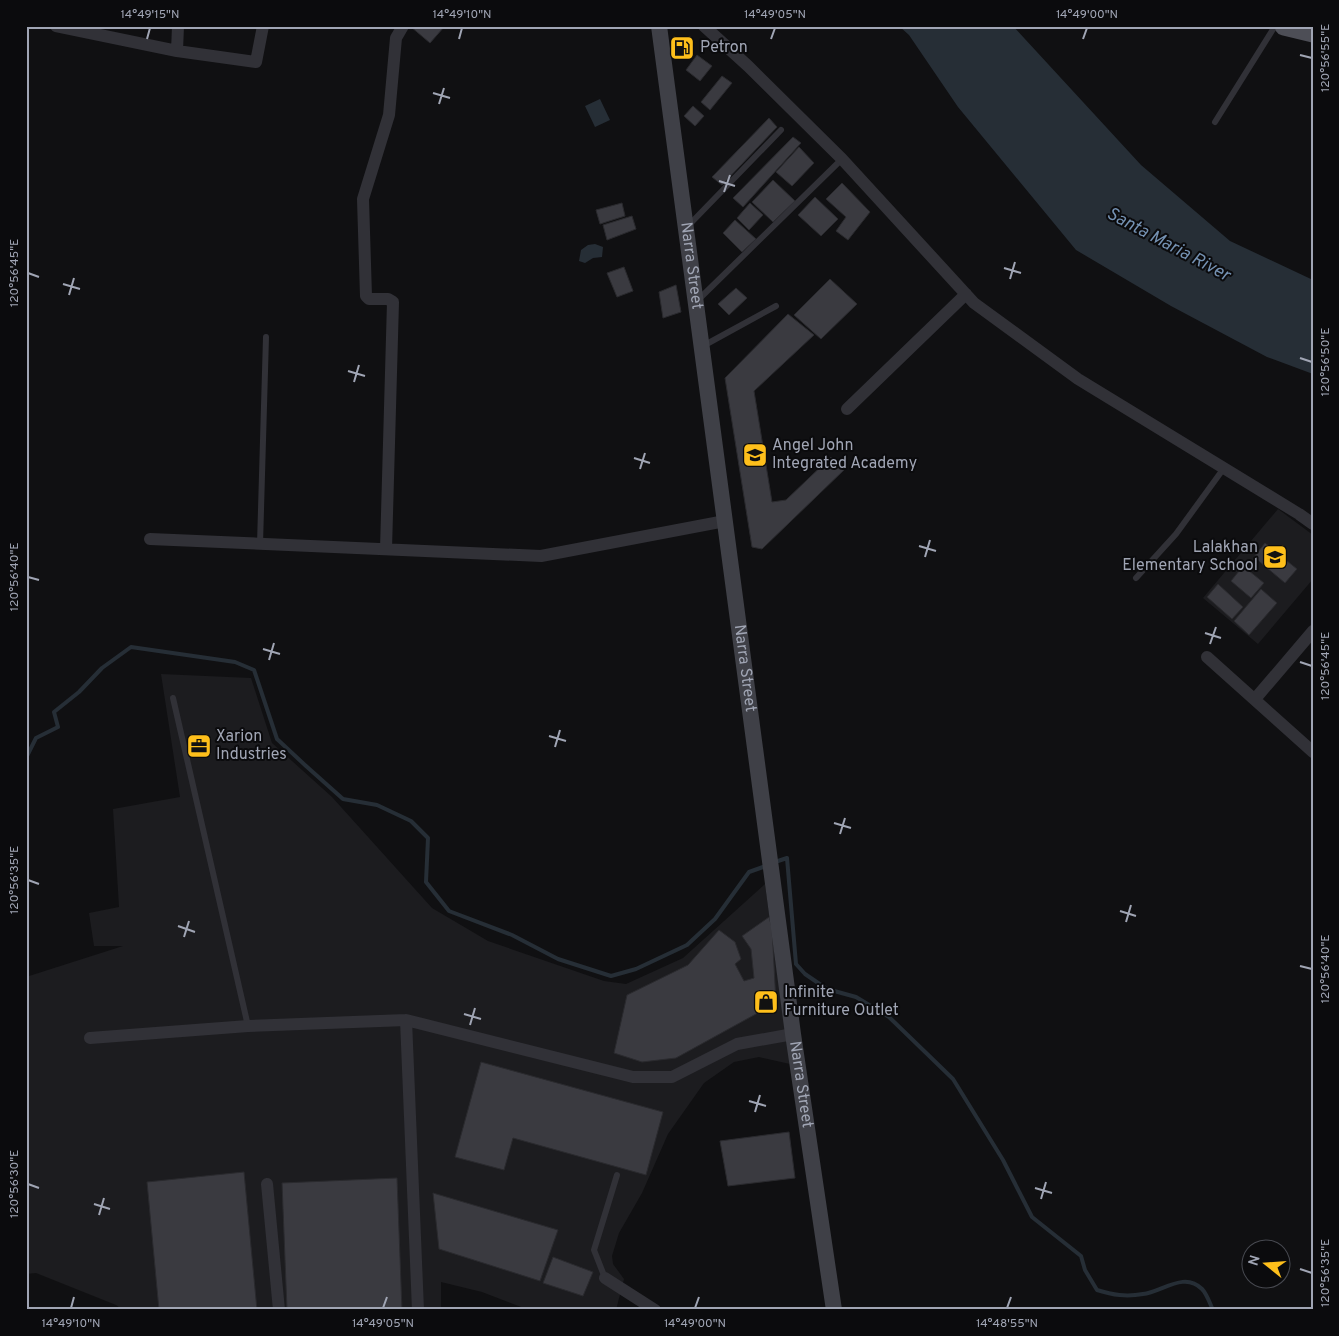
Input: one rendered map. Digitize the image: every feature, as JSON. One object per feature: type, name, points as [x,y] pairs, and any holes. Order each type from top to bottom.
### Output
[{"type":"main road","name":"Narra Street","points":[[659,26],[793,1034],[834,1310]]},
{"type":"main road","points":[[1284,26],[1313,33]]},
{"type":"street","points":[[56,26],[120,32],[177,50],[256,62],[263,26]]},
{"type":"street","points":[[177,50],[178,26]]},
{"type":"street","points":[[386,549],[393,302],[388,298],[369,299],[366,296],[363,199],[388,115],[396,38],[403,26]]},
{"type":"street","points":[[704,26],[748,66],[842,159],[974,303],[1078,380],[1313,524]]},
{"type":"street","points":[[847,409],[966,294]]},
{"type":"street","points":[[150,539],[542,556],[725,521]]},
{"type":"street","points":[[1254,699],[1313,631]]},
{"type":"street","points":[[1207,657],[1313,752]]},
{"type":"street","points":[[90,1038],[248,1026],[406,1020],[633,1077],[672,1077],[738,1044],[793,1034]]},
{"type":"street","points":[[406,1020],[418,1310]]},
{"type":"street","points":[[267,1184],[279,1310]]},
{"type":"street","points":[[606,1278],[655,1310]]},
{"type":"lane","points":[[1215,122],[1275,26]]},
{"type":"lane","points":[[686,228],[782,130]]},
{"type":"lane","points":[[696,302],[842,159]]},
{"type":"lane","points":[[702,347],[776,306]]},
{"type":"lane","points":[[260,544],[266,337]]},
{"type":"lane","points":[[1136,578],[1176,534],[1224,468]]},
{"type":"lane","points":[[173,698],[248,1026]]},
{"type":"lane","points":[[606,1278],[594,1250],[617,1175]]},
{"type":"shaded area","name":"Lalakhan Elementary School","points":[[1278,509],[1313,535],[1313,579],[1258,644],[1203,598]]},
{"type":"shaded area","points":[[161,674],[251,678],[272,743],[332,797],[432,908],[488,941],[604,981],[626,984],[683,958],[765,884],[790,1064],[759,1057],[734,1062],[704,1083],[668,1134],[642,1193],[619,1233],[612,1256],[613,1264],[624,1279],[616,1310],[529,1310],[482,1292],[441,1282],[441,1310],[123,1310],[116,1305],[36,1273],[26,1274],[26,977],[123,946],[94,946],[89,913],[119,907],[113,809],[180,797]]},
{"type":"water","name":"Santa Maria River","points":[[899,26],[1013,26],[1141,165],[1230,241],[1313,280],[1313,374],[1267,357],[1171,306],[1076,250],[958,107],[909,35]]},
{"type":"water","points":[[600,99],[610,120],[595,127],[585,106]]},
{"type":"water","points":[[595,244],[603,247],[602,257],[593,258],[585,263],[579,261],[581,250],[588,245]]},
{"type":"building","points":[[410,26],[444,26],[444,27],[430,43]]},
{"type":"building","points":[[697,55],[712,66],[700,81],[686,70]]},
{"type":"building","points":[[722,76],[732,83],[710,110],[701,102]]},
{"type":"building","points":[[693,106],[704,116],[695,126],[684,116]]},
{"type":"building","points":[[769,118],[777,127],[722,185],[712,177]]},
{"type":"building","points":[[793,137],[801,143],[743,207],[733,198]]},
{"type":"building","points":[[799,147],[814,163],[792,186],[776,172]]},
{"type":"building","points":[[773,180],[795,201],[773,222],[752,202]]},
{"type":"building","points":[[842,183],[870,212],[848,240],[836,231],[846,217],[826,199]]},
{"type":"building","points":[[815,197],[838,219],[821,236],[798,215]]},
{"type":"building","points":[[622,203],[625,216],[600,224],[596,210]]},
{"type":"building","points":[[750,203],[763,215],[749,230],[737,218]]},
{"type":"building","points":[[632,216],[636,229],[607,240],[603,225]]},
{"type":"building","points":[[735,220],[756,239],[742,252],[723,233]]},
{"type":"building","points":[[624,267],[633,291],[617,297],[607,273]]},
{"type":"building","points":[[830,279],[857,304],[821,339],[794,315]]},
{"type":"building","points":[[676,285],[681,312],[663,318],[659,292]]},
{"type":"building","points":[[736,288],[747,298],[729,315],[718,304]]},
{"type":"building","points":[[788,314],[814,335],[754,391],[772,502],[786,500],[831,457],[844,470],[762,549],[752,547],[725,378]]},
{"type":"building","points":[[1265,543],[1297,569],[1285,583],[1254,557]]},
{"type":"building","points":[[1243,566],[1264,583],[1251,598],[1231,581]]},
{"type":"building","points":[[1218,584],[1243,607],[1232,619],[1207,597]]},
{"type":"building","points":[[1261,589],[1277,603],[1249,635],[1234,621]]},
{"type":"building","points":[[769,917],[772,928],[776,1003],[676,1058],[642,1062],[614,1053],[627,995],[688,965],[719,930],[735,942],[741,959],[735,964],[744,981],[754,978],[751,949],[742,936]]},
{"type":"building","points":[[481,1062],[663,1112],[646,1175],[513,1138],[504,1170],[455,1157]]},
{"type":"building","points":[[789,1132],[795,1178],[728,1186],[720,1141]]},
{"type":"building","points":[[244,1172],[257,1310],[159,1310],[147,1182]]},
{"type":"building","points":[[397,1178],[402,1310],[287,1310],[282,1183]]},
{"type":"building","points":[[433,1193],[558,1230],[540,1281],[439,1249]]},
{"type":"building","points":[[553,1257],[593,1272],[583,1296],[543,1283]]},
{"type":"waterway","points":[[26,758],[36,738],[58,727],[54,712],[79,692],[102,668],[131,647],[235,662],[254,670],[277,739],[306,766],[343,799],[377,805],[411,821],[428,838],[426,882],[449,911],[512,935],[558,959],[611,976],[636,969],[687,945],[715,919],[749,872],[763,867]]},
{"type":"waterway","points":[[778,861],[787,858],[796,964],[805,974],[827,989],[856,997],[889,1017],[953,1079],[1003,1160],[1032,1217],[1081,1256],[1085,1270],[1097,1290],[1120,1295],[1137,1295],[1180,1282],[1188,1282],[1202,1289],[1213,1310]]},
{"type":"place","name":"Petron","points":[[682,48]]},
{"type":"place","name":"Angel John Integrated Academy","points":[[755,455]]},
{"type":"place","name":"Lalakhan Elementary School","points":[[1275,557]]},
{"type":"place","name":"Xarion Industries","points":[[199,746]]},
{"type":"place","name":"Infinite Furniture Outlet","points":[[766,1002]]}]
